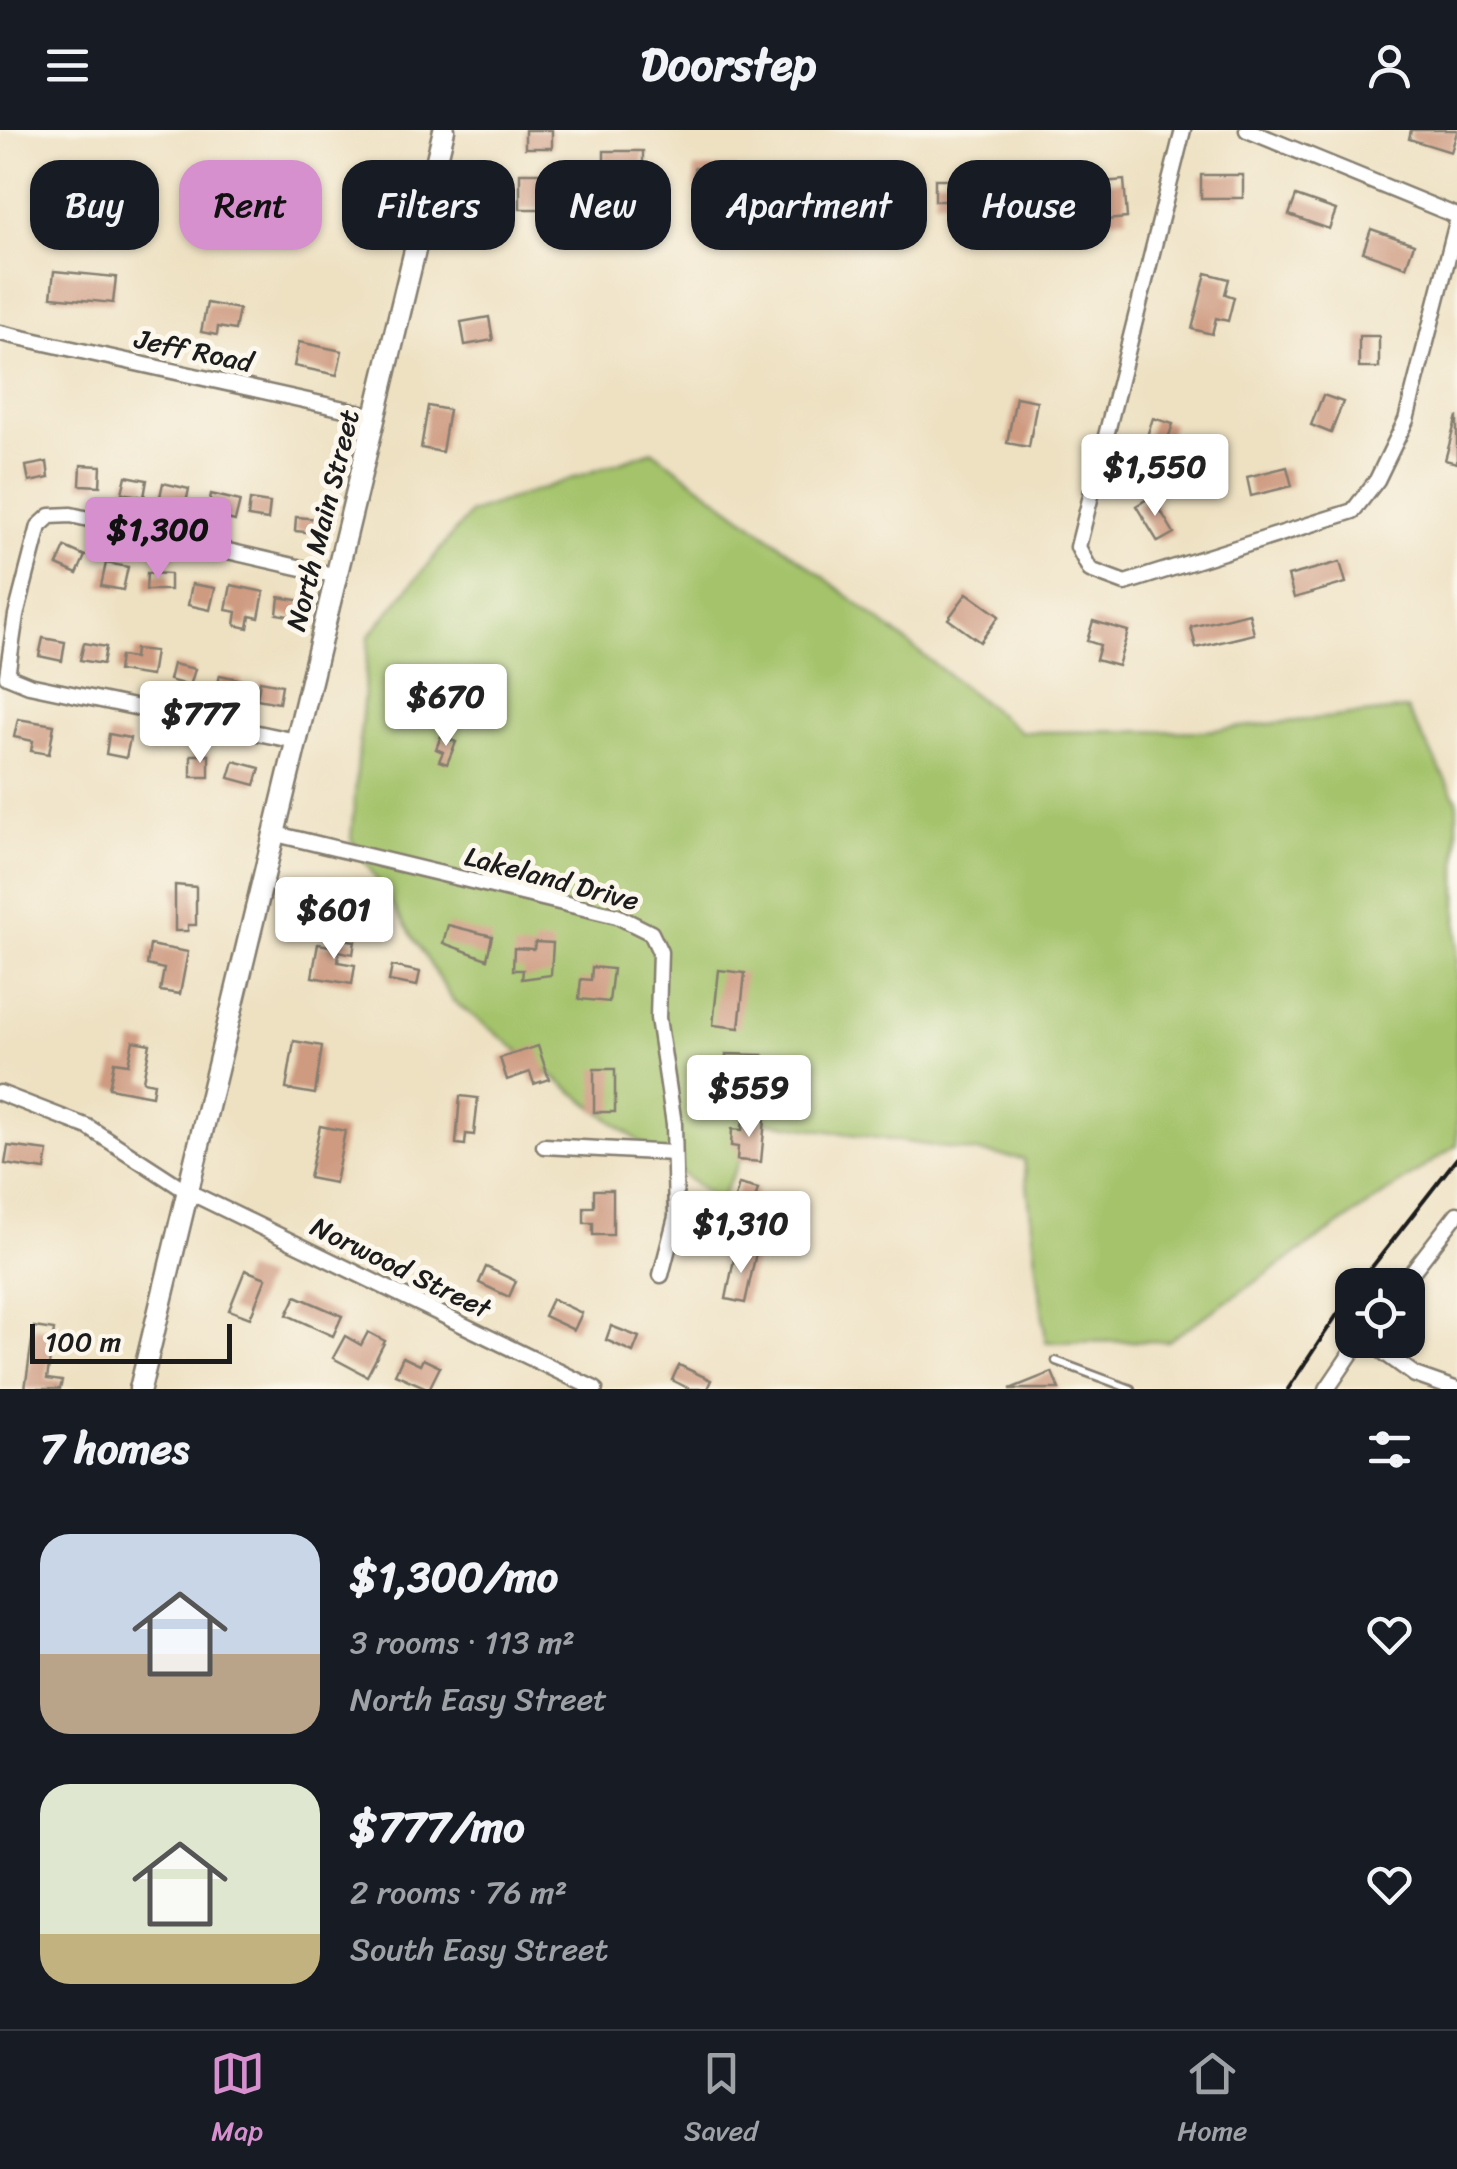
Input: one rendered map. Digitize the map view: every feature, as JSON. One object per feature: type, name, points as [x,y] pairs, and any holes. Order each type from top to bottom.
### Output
[{"type":"street","name":"North Main Street","points":[[140,1389],[444,130]]},
{"type":"street","points":[[1183,130],[1078,547],[1090,570],[1126,583],[1352,511],[1378,480],[1406,420],[1457,220],[1256,131]]},
{"type":"street","name":"Jeff Road","points":[[0,333],[376,416]]},
{"type":"street","points":[[296,741],[28,685],[7,676],[16,616],[38,526],[50,516],[70,515],[338,576]]},
{"type":"street","name":"Lakeland Drive","points":[[276,834],[617,916],[652,933],[660,952],[658,1018],[670,1086],[676,1217],[661,1276]]},
{"type":"street","name":"Norwood Street","points":[[0,1093],[88,1127],[185,1190],[595,1389]]},
{"type":"street","points":[[544,1146],[674,1153]]},
{"type":"street","points":[[1415,1268],[1457,1214]]},
{"type":"street","points":[[1327,1389],[1350,1358]]},
{"type":"street","points":[[1390,1358],[1415,1375],[1456,1389]]},
{"type":"lane","points":[[1056,1360],[1131,1389]]},
{"type":"green space","points":[[653,451],[816,571],[1021,732],[1204,731],[1407,709],[1457,800],[1457,1145],[1168,1341],[1046,1342],[1024,1159],[760,1121],[719,1202],[453,1001],[351,839],[369,636],[470,513]]},
{"type":"building","points":[[525,130],[552,130],[552,148],[525,148]]},
{"type":"building","points":[[1411,130],[1457,132],[1451,152],[1409,139]]},
{"type":"building","points":[[604,151],[643,151],[643,160],[604,160]]},
{"type":"building","points":[[520,173],[535,173],[535,209],[520,209]]},
{"type":"building","points":[[1201,175],[1243,175],[1243,198],[1201,198]]},
{"type":"building","points":[[935,179],[947,179],[947,201],[935,201]]},
{"type":"building","points":[[1124,180],[1127,218],[1111,219],[1111,181]]},
{"type":"building","points":[[1296,196],[1336,210],[1329,229],[1289,215]]},
{"type":"building","points":[[1371,229],[1414,244],[1406,267],[1363,252]]},
{"type":"building","points":[[54,271],[116,277],[113,303],[51,297]]},
{"type":"building","points":[[1206,273],[1229,279],[1225,294],[1234,297],[1228,321],[1216,318],[1212,334],[1192,329]]},
{"type":"building","points":[[207,303],[239,309],[235,330],[218,327],[217,335],[201,332]]},
{"type":"building","points":[[489,317],[493,340],[465,345],[461,322]]},
{"type":"building","points":[[1359,336],[1379,336],[1379,368],[1359,368]]},
{"type":"building","points":[[299,342],[342,351],[337,375],[294,366]]},
{"type":"building","points":[[1323,395],[1343,402],[1331,433],[1311,425]]},
{"type":"building","points":[[1016,397],[1037,401],[1029,447],[1007,443]]},
{"type":"building","points":[[428,406],[449,410],[442,452],[421,448]]},
{"type":"building","points":[[1457,416],[1457,463],[1445,460]]},
{"type":"building","points":[[1153,418],[1173,424],[1161,460],[1141,454]]},
{"type":"building","points":[[47,462],[49,478],[29,482],[26,466]]},
{"type":"building","points":[[81,465],[101,466],[100,486],[80,485]]},
{"type":"building","points":[[1287,467],[1292,486],[1251,496],[1247,477]]},
{"type":"building","points":[[126,476],[147,480],[144,497],[122,493]]},
{"type":"building","points":[[163,483],[189,489],[185,507],[159,501]]},
{"type":"building","points":[[211,494],[240,501],[235,521],[207,514]]},
{"type":"building","points":[[1152,496],[1174,533],[1158,542],[1136,506]]},
{"type":"building","points":[[250,500],[270,503],[268,520],[248,517]]},
{"type":"building","points":[[296,517],[318,519],[317,533],[295,531]]},
{"type":"building","points":[[65,547],[85,556],[77,574],[57,565]]},
{"type":"building","points":[[1340,562],[1346,583],[1294,598],[1288,576]]},
{"type":"building","points":[[106,563],[128,567],[123,590],[101,586]]},
{"type":"building","points":[[147,573],[170,574],[170,590],[146,590]]},
{"type":"building","points":[[192,584],[215,588],[210,610],[188,605]]},
{"type":"building","points":[[231,585],[264,592],[259,618],[250,616],[248,628],[235,625],[237,612],[226,610]]},
{"type":"building","points":[[967,593],[999,616],[980,642],[948,619]]},
{"type":"building","points":[[279,597],[303,601],[300,618],[277,614]]},
{"type":"building","points":[[1249,613],[1254,634],[1196,648],[1191,627]]},
{"type":"building","points":[[1093,621],[1128,631],[1118,666],[1096,660],[1100,645],[1087,641]]},
{"type":"building","points":[[43,638],[65,642],[62,661],[39,656]]},
{"type":"building","points":[[84,643],[106,647],[103,664],[80,660]]},
{"type":"building","points":[[135,649],[155,651],[151,676],[118,671],[120,656],[134,658]]},
{"type":"building","points":[[173,664],[195,669],[190,686],[169,680]]},
{"type":"building","points":[[220,675],[242,680],[239,697],[216,692]]},
{"type":"building","points":[[260,681],[282,685],[279,703],[257,699]]},
{"type":"building","points":[[18,719],[54,725],[49,754],[31,751],[33,741],[14,737]]},
{"type":"building","points":[[109,734],[130,738],[126,758],[106,754]]},
{"type":"building","points":[[441,736],[456,742],[447,764],[439,761],[443,752],[436,749]]},
{"type":"building","points":[[191,755],[209,755],[209,777],[191,777]]},
{"type":"building","points":[[234,761],[260,768],[255,785],[229,778]]},
{"type":"building","points":[[175,885],[196,887],[196,925],[188,925],[188,931],[175,931]]},
{"type":"building","points":[[448,925],[492,936],[487,959],[443,943]]},
{"type":"building","points":[[332,937],[355,941],[353,954],[339,951],[338,962],[355,965],[352,984],[312,977],[318,944],[330,946]]},
{"type":"building","points":[[535,942],[553,943],[551,975],[522,979],[523,970],[513,970],[514,948],[534,949]]},
{"type":"building","points":[[150,945],[188,952],[180,994],[160,991],[164,969],[147,965]]},
{"type":"building","points":[[392,966],[420,972],[417,986],[389,981]]},
{"type":"building","points":[[592,967],[613,969],[609,1002],[579,999],[581,979],[591,980]]},
{"type":"building","points":[[719,970],[745,973],[739,1028],[713,1025]]},
{"type":"building","points":[[133,1041],[150,1044],[143,1081],[154,1083],[152,1096],[109,1088],[114,1062],[128,1064]]},
{"type":"building","points":[[294,1041],[322,1046],[315,1094],[286,1089]]},
{"type":"building","points":[[538,1046],[549,1079],[534,1084],[530,1072],[507,1080],[500,1058]]},
{"type":"building","points":[[726,1054],[763,1055],[762,1069],[755,1069],[754,1096],[724,1094]]},
{"type":"building","points":[[594,1069],[615,1069],[615,1112],[594,1112]]},
{"type":"building","points":[[460,1096],[478,1098],[474,1135],[466,1134],[465,1145],[456,1144]]},
{"type":"building","points":[[743,1118],[765,1120],[761,1162],[737,1160],[738,1147],[731,1146],[732,1129],[742,1130]]},
{"type":"building","points":[[320,1126],[345,1131],[335,1183],[309,1178]]},
{"type":"building","points":[[8,1146],[48,1151],[45,1170],[5,1164]]},
{"type":"building","points":[[739,1184],[758,1189],[745,1232],[727,1227]]},
{"type":"building","points":[[594,1190],[613,1190],[613,1235],[593,1235],[593,1223],[584,1223],[584,1207],[594,1207]]},
{"type":"building","points":[[736,1249],[756,1253],[745,1303],[726,1299]]},
{"type":"building","points":[[486,1267],[516,1281],[509,1297],[479,1283]]},
{"type":"building","points":[[245,1270],[266,1278],[250,1318],[229,1310]]},
{"type":"building","points":[[296,1296],[342,1316],[333,1336],[287,1315]]},
{"type":"building","points":[[552,1299],[582,1313],[574,1330],[544,1316]]},
{"type":"building","points":[[611,1326],[639,1337],[633,1352],[606,1340]]},
{"type":"building","points":[[34,1327],[54,1330],[47,1379],[62,1381],[60,1389],[25,1389]]},
{"type":"building","points":[[368,1332],[385,1341],[367,1376],[333,1358],[345,1336],[361,1345]]},
{"type":"building","points":[[403,1357],[420,1365],[423,1359],[440,1367],[429,1389],[395,1374]]},
{"type":"building","points":[[679,1365],[711,1380],[707,1389],[690,1389],[672,1380]]},
{"type":"building","points":[[1052,1372],[1059,1389],[1010,1389]]},
{"type":"railway","points":[[1371,1268],[1457,1158]]},
{"type":"railway","points":[[1288,1389],[1335,1318]]}]
